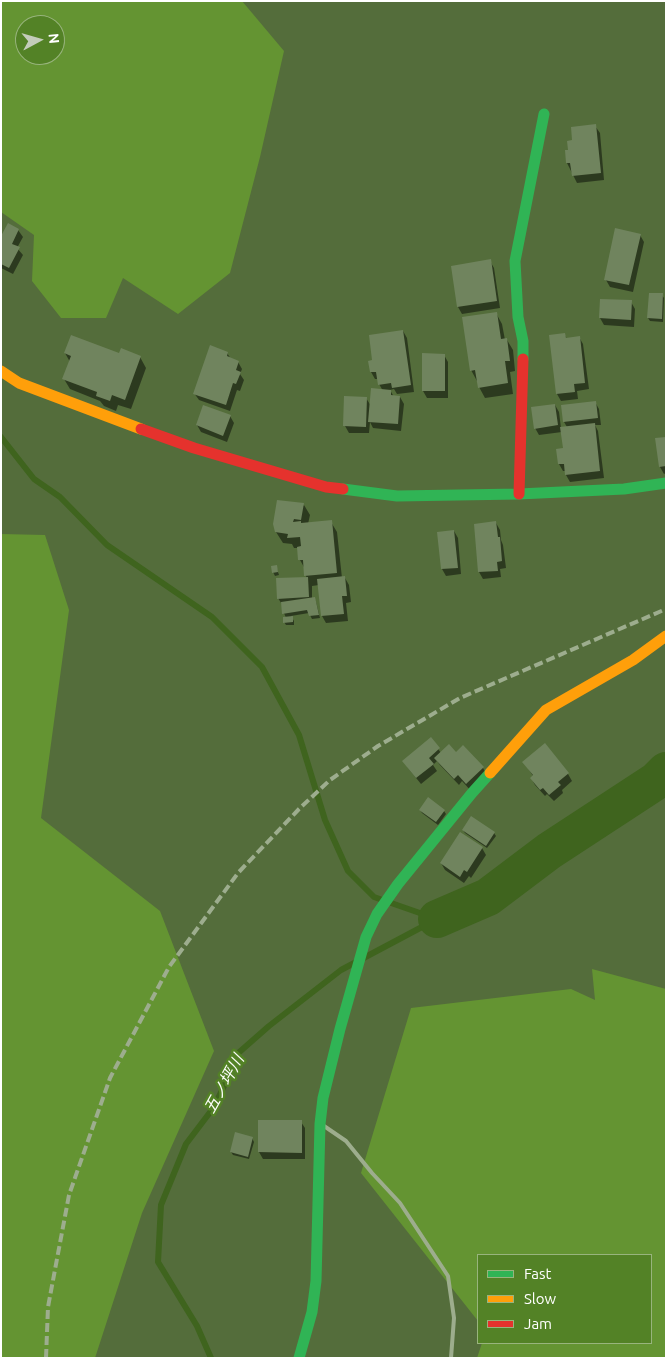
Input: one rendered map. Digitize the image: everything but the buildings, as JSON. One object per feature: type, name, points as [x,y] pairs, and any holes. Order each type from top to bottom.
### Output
[{"type":"street","points":[[519,494],[523,340],[518,317],[515,261],[544,114]]},
{"type":"street","points":[[1,371],[19,383],[119,422],[194,448],[326,487],[397,496],[519,494],[624,489],[666,483]]},
{"type":"street","points":[[299,1358],[312,1312],[316,1281],[320,1124],[323,1098],[351,988],[366,937],[377,914],[398,884],[472,793],[546,710],[633,660],[666,636]]},
{"type":"lane","points":[[320,1124],[346,1141],[400,1203],[448,1276],[454,1318],[451,1358]]},
{"type":"green space","points":[[1,1],[242,1],[284,51],[260,157],[230,273],[178,314],[123,278],[106,318],[61,318],[32,281],[34,235],[1,212]]},
{"type":"green space","points":[[1,534],[45,535],[69,610],[41,818],[160,911],[214,1051],[142,1213],[95,1358],[1,1358]]},
{"type":"green space","points":[[592,969],[666,989],[666,1358],[477,1358],[482,1344],[652,1344],[652,1254],[477,1254],[477,1320],[361,1173],[411,1008],[571,989],[595,1000]]},
{"type":"waterway","points":[[1,437],[34,479],[60,497],[107,545],[212,617],[262,667],[299,735],[325,820],[348,871],[374,897],[437,919]]},
{"type":"waterway","points":[[437,919],[488,897],[549,851],[656,781],[666,771]]},
{"type":"waterway","name":"五ノ坪川","points":[[211,1358],[197,1326],[158,1262],[161,1205],[186,1144],[214,1107],[236,1055],[269,1026],[341,970],[437,919]]},
{"type":"railway","points":[[46,1358],[48,1307],[69,1195],[110,1078],[169,967],[238,873],[299,809],[330,780],[378,746],[460,698],[666,609]]},
{"type":"traffic: fast","points":[[523,359],[523,341],[518,317],[515,261],[544,114]]},
{"type":"traffic: fast","points":[[343,489],[397,496],[519,494],[624,489],[666,483]]},
{"type":"traffic: fast","points":[[299,1358],[312,1312],[316,1281],[320,1124],[323,1098],[366,937],[377,914],[398,884],[490,773]]},
{"type":"traffic: slow","points":[[1,371],[19,383],[141,429]]},
{"type":"traffic: slow","points":[[490,773],[546,710],[633,660],[666,636]]},
{"type":"traffic: jam","points":[[519,494],[523,359]]},
{"type":"traffic: jam","points":[[141,429],[194,448],[326,487],[343,489]]}]
